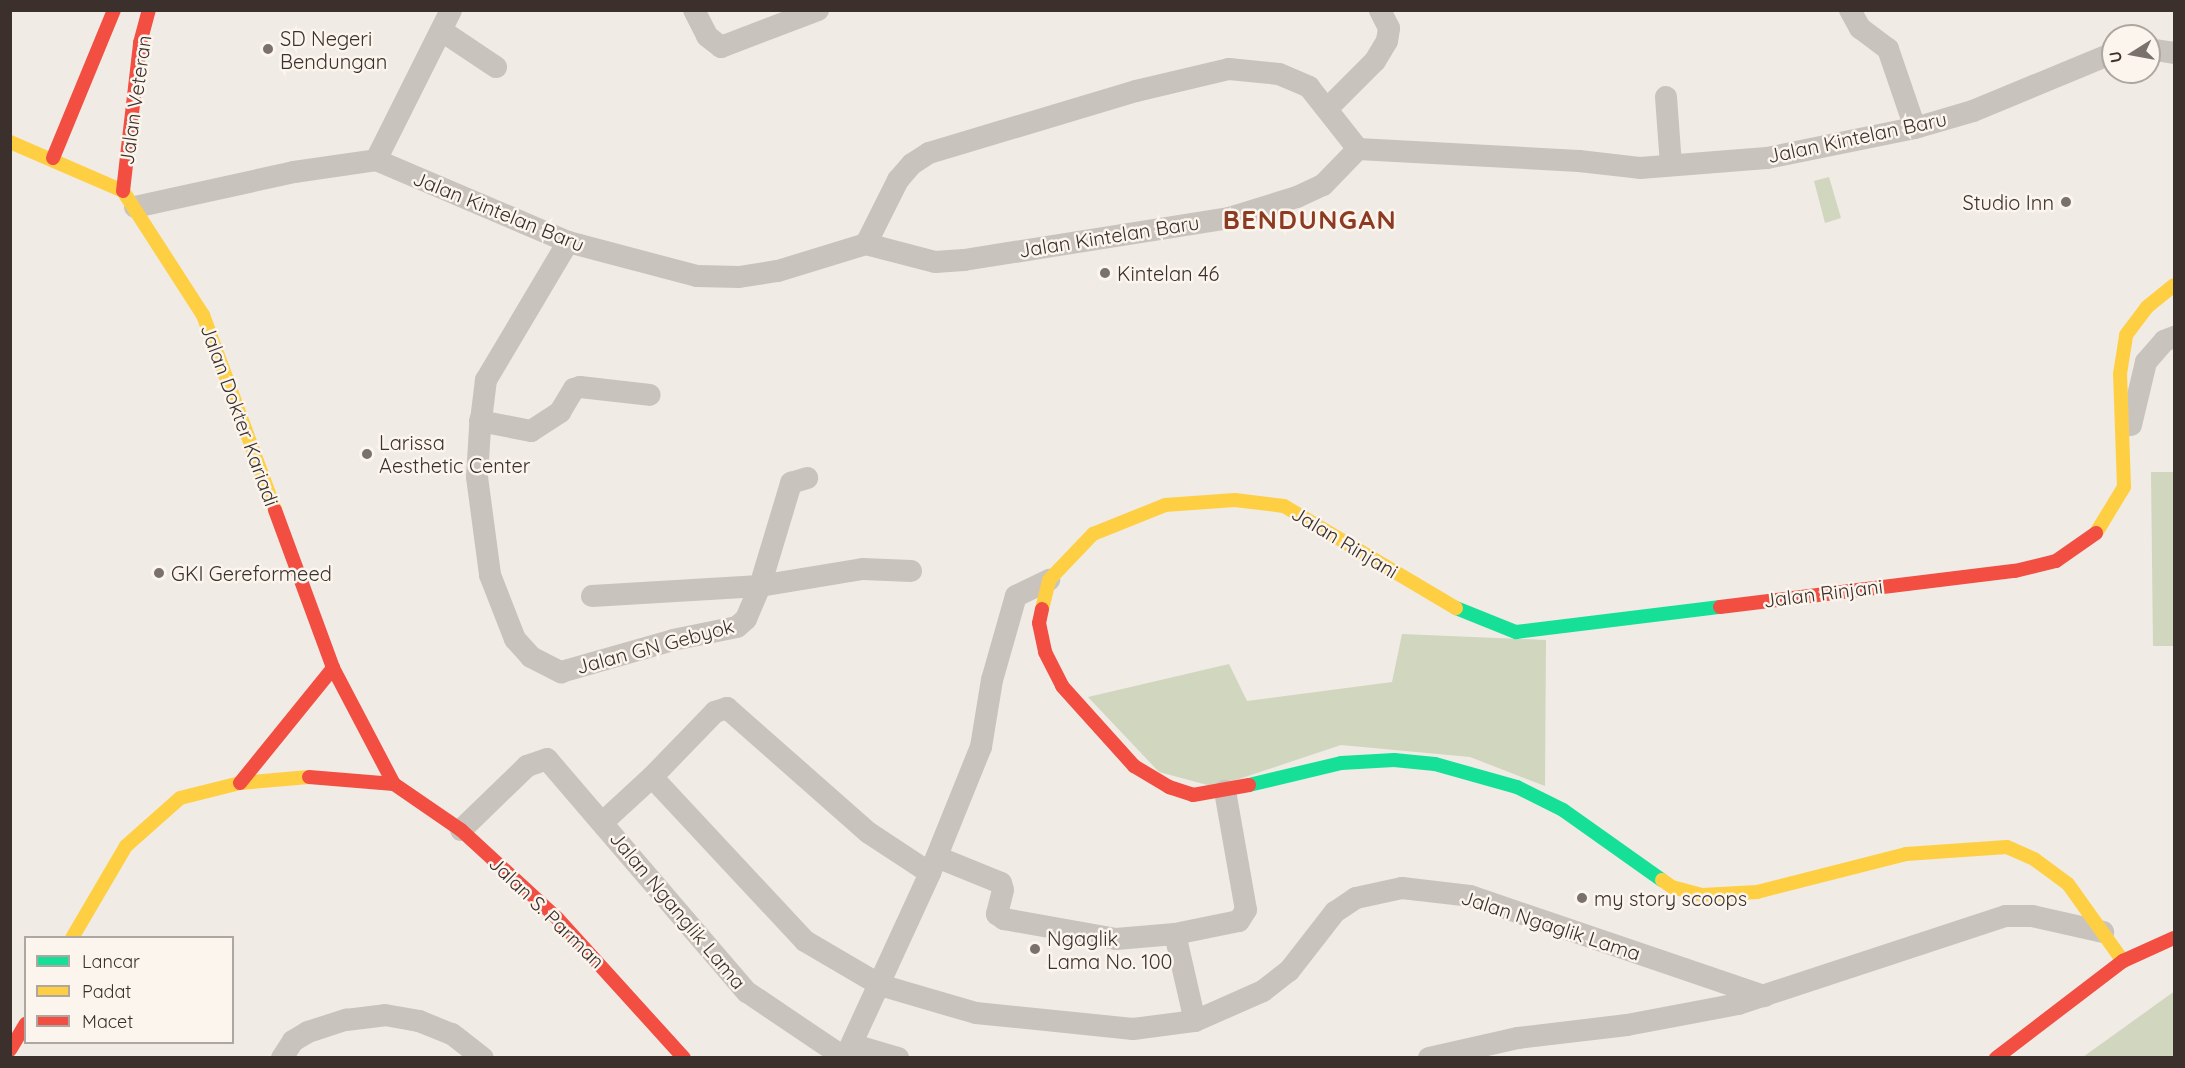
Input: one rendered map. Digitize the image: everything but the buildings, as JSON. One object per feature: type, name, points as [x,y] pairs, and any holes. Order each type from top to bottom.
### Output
[{"type":"main road","name":"Jalan Veteran","points":[[53,158],[114,10]]},
{"type":"main road","name":"Jalan Veteran","points":[[129,199],[140,43],[149,10]]},
{"type":"main road","points":[[10,142],[53,158],[129,199]]},
{"type":"main road","name":"Jalan Dokter Kariadi","points":[[129,199],[212,335],[333,668],[394,784]]},
{"type":"main road","name":"Jalan Rinjani","points":[[1049,580],[1094,534],[1124,519],[1165,505],[1235,500],[1284,506],[1449,605],[1516,632],[2015,571],[2056,561],[2093,537],[2124,487],[2126,453],[2120,374],[2126,335],[2146,307],[2175,285]]},
{"type":"main road","points":[[1049,580],[1039,623],[1045,652],[1062,686],[1134,766],[1193,795],[1225,791],[1341,763],[1394,759],[1435,764],[1517,787],[1563,810],[1672,887],[1702,895],[1756,892],[1906,854],[2007,847],[2034,859],[2068,884],[2123,961]]},
{"type":"main road","points":[[240,783],[333,668]]},
{"type":"main road","points":[[73,936],[126,846],[180,798],[240,783],[298,776],[394,784]]},
{"type":"main road","name":"Jalan S. Parman","points":[[394,784],[461,830],[590,950],[684,1058]]},
{"type":"main road","points":[[1996,1058],[2123,961],[2175,938]]},
{"type":"main road","points":[[10,1050],[24,1026]]},
{"type":"street","points":[[694,10],[707,36],[721,46],[818,10]]},
{"type":"street","points":[[1328,108],[1375,61],[1387,40],[1389,28],[1380,10]]},
{"type":"street","points":[[1850,10],[1860,28],[1888,49],[1915,128]]},
{"type":"street","points":[[129,199],[376,160],[446,21],[496,67]]},
{"type":"street","name":"Jalan Kintelan Baru","points":[[376,160],[568,242],[697,276],[740,277],[778,271],[866,244],[935,262],[964,260],[1229,218],[1297,197],[1323,185],[1358,149],[1579,161],[1640,168],[1767,158],[1915,128],[1973,111],[2101,58]]},
{"type":"street","points":[[866,244],[898,180],[912,164],[930,153],[1136,91],[1229,69],[1279,74],[1309,87],[1328,108],[1358,149]]},
{"type":"street","points":[[1666,97],[1671,165]]},
{"type":"street","name":"Jalan GN Gebyok","points":[[568,242],[498,356],[486,380],[480,421],[477,477],[490,575],[515,639],[546,667],[561,672],[673,640],[738,627],[746,619],[760,586],[791,483],[807,478]]},
{"type":"street","points":[[2126,453],[2146,362],[2164,341],[2175,337]]},
{"type":"street","points":[[480,421],[531,431],[560,412],[574,389],[580,387],[650,395]]},
{"type":"street","points":[[592,596],[760,586],[834,572],[911,571]]},
{"type":"street","points":[[898,1058],[848,1053],[933,865],[981,747],[992,680],[1016,596],[1049,580]]},
{"type":"street","points":[[603,822],[652,777],[715,712],[727,708],[869,834],[933,865],[1001,883],[1003,890],[998,914],[1004,919],[1116,939],[1174,934],[1244,917],[1225,791]]},
{"type":"street","name":"Jalan Nganglik Lama","points":[[461,830],[527,765],[547,759],[747,992],[848,1053]]},
{"type":"street","name":"Jalan Ngaglik Lama","points":[[652,777],[805,941],[880,985],[976,1013],[1133,1029],[1195,1021],[1263,991],[1280,978],[1335,912],[1356,898],[1402,888],[1470,896],[1764,996]]},
{"type":"street","points":[[1429,1058],[1518,1038],[1627,1025],[1764,996],[2006,916],[2032,916],[2103,932]]},
{"type":"street","points":[[1174,934],[1195,1021]]},
{"type":"street","points":[[282,1058],[293,1041],[308,1032],[346,1020],[385,1015],[419,1021],[452,1034],[483,1058]]},
{"type":"green space","points":[[1829,177],[1841,218],[1825,223],[1814,181]]},
{"type":"green space","points":[[2151,472],[2174,472],[2174,646],[2153,646]]},
{"type":"green space","points":[[1402,634],[1546,640],[1545,786],[1470,757],[1341,745],[1215,787],[1159,772],[1088,697],[1229,664],[1247,701],[1392,682]]},
{"type":"green space","points":[[2174,992],[2174,1057],[2083,1057],[2172,993]]},
{"type":"traffic: fast","points":[[1456,608],[1516,632],[1720,607]]},
{"type":"traffic: fast","points":[[1249,785],[1341,763],[1394,760],[1435,764],[1517,787],[1563,810],[1662,880]]},
{"type":"traffic: slow","points":[[10,142],[123,191],[203,315],[275,510]]},
{"type":"traffic: slow","points":[[2096,533],[2124,487],[2120,374],[2126,335],[2147,307],[2174,285]]},
{"type":"traffic: slow","points":[[1042,609],[1049,580],[1093,534],[1165,505],[1235,500],[1284,506],[1456,608]]},
{"type":"traffic: slow","points":[[73,936],[126,846],[180,798],[240,783],[309,777]]},
{"type":"traffic: slow","points":[[1662,880],[1672,887],[1702,895],[1757,892],[1906,854],[2007,847],[2034,859],[2068,884],[2123,961]]},
{"type":"traffic: jam","points":[[53,158],[114,10]]},
{"type":"traffic: jam","points":[[123,191],[140,43],[149,10]]},
{"type":"traffic: jam","points":[[275,510],[333,668],[394,784]]},
{"type":"traffic: jam","points":[[1720,607],[2015,571],[2056,561],[2096,533]]},
{"type":"traffic: jam","points":[[1042,609],[1039,623],[1045,652],[1062,686],[1134,766],[1169,787],[1193,795],[1249,785]]},
{"type":"traffic: jam","points":[[240,783],[333,668]]},
{"type":"traffic: jam","points":[[309,777],[394,784],[461,830],[557,918],[684,1058]]},
{"type":"traffic: jam","points":[[1996,1058],[2123,961],[2174,938]]},
{"type":"traffic: jam","points":[[10,1050],[24,1026]]},
{"type":"place","name":"SD Negeri Bendungan","points":[[268,49]]},
{"type":"place","name":"Studio Inn","points":[[2066,202]]},
{"type":"place","name":"Kintelan 46","points":[[1105,273]]},
{"type":"place","name":"Larissa Aesthetic Center","points":[[367,454]]},
{"type":"place","name":"GKI Gereformeed","points":[[159,573]]},
{"type":"place","name":"my story scoops","points":[[1582,898]]},
{"type":"place","name":"Ngaglik Lama No. 100","points":[[1035,949]]},
{"type":"district","name":"BENDUNGAN","points":[[1310,220]]}]
